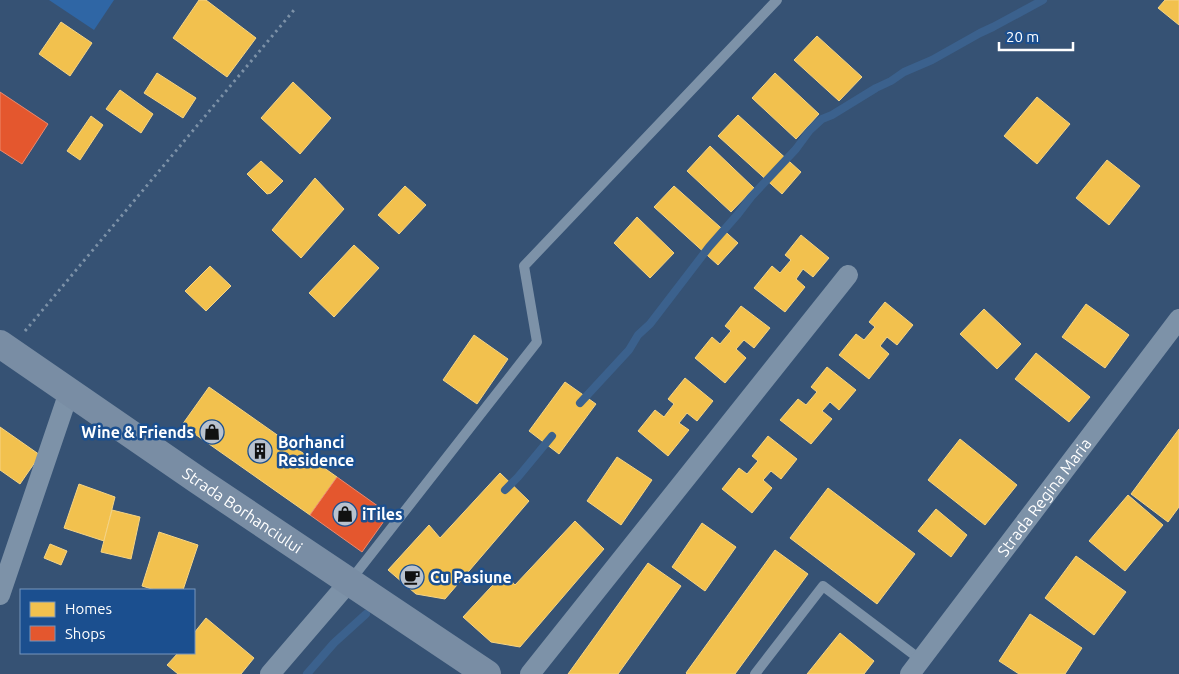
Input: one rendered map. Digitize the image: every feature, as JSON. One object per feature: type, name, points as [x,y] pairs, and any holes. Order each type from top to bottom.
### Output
[{"type":"main road","name":"Strada Borhanciului","points":[[4,347],[486,674]]},
{"type":"street","points":[[530,674],[848,275]]},
{"type":"street","name":"Strada Regina Maria","points":[[915,667],[1179,319]]},
{"type":"street","points":[[0,595],[69,392]]},
{"type":"street","points":[[270,674],[349,582]]},
{"type":"lane","points":[[349,582],[537,342],[524,266],[777,0]]},
{"type":"lane","points":[[755,674],[823,586],[915,667]]},
{"type":"path","points":[[4,347],[294,10]]},
{"type":"shaded area","points":[[49,0],[114,0],[94,30]]},
{"type":"building: Homes","points":[[199,0],[206,0],[256,38],[227,77],[173,38]]},
{"type":"building: Homes","points":[[1165,0],[1179,0],[1179,25],[1158,8]]},
{"type":"building: Homes","points":[[61,22],[92,43],[70,76],[39,54]]},
{"type":"building: Homes","points":[[817,36],[862,77],[839,101],[794,60]]},
{"type":"building: Homes","points":[[157,73],[196,98],[183,118],[144,93]]},
{"type":"building: Homes","points":[[775,73],[819,114],[796,139],[752,98]]},
{"type":"building: Homes","points":[[293,82],[331,118],[300,154],[261,118]]},
{"type":"building: Homes","points":[[120,90],[153,114],[141,133],[106,109]]},
{"type":"building: Homes","points":[[1037,97],[1070,124],[1037,164],[1004,136]]},
{"type":"building: Homes","points":[[738,115],[801,172],[782,194],[718,136]]},
{"type":"building: Homes","points":[[91,116],[103,125],[80,160],[67,151]]},
{"type":"building: Homes","points":[[710,146],[754,188],[731,212],[687,171]]},
{"type":"building: Homes","points":[[1107,160],[1140,186],[1109,225],[1076,198]]},
{"type":"building: Homes","points":[[261,161],[283,181],[271,193],[267,194],[247,174]]},
{"type":"building: Homes","points":[[315,178],[344,209],[301,258],[272,230]]},
{"type":"building: Homes","points":[[405,186],[426,205],[399,234],[378,215]]},
{"type":"building: Homes","points":[[674,186],[738,243],[718,265],[654,207]]},
{"type":"building: Homes","points":[[637,217],[674,253],[650,278],[614,243]]},
{"type":"building: Homes","points":[[801,235],[829,258],[813,277],[803,269],[796,279],[805,287],[785,312],[754,288],[772,266],[780,273],[791,260],[785,255]]},
{"type":"building: Homes","points":[[354,245],[379,268],[334,317],[309,293]]},
{"type":"building: Homes","points":[[210,266],[231,286],[206,311],[185,291]]},
{"type":"building: Homes","points":[[885,302],[913,325],[897,345],[887,337],[880,346],[889,354],[869,379],[839,355],[856,334],[864,340],[875,327],[869,322]]},
{"type":"building: Homes","points":[[1086,304],[1129,335],[1105,368],[1062,337]]},
{"type":"building: Homes","points":[[741,306],[770,328],[754,348],[744,340],[736,349],[746,358],[725,383],[695,358],[712,337],[720,344],[731,331],[725,326]]},
{"type":"building: Homes","points":[[984,309],[1021,344],[997,369],[960,334]]},
{"type":"building: Homes","points":[[474,335],[508,359],[477,404],[443,380]]},
{"type":"building: Homes","points":[[1036,353],[1090,397],[1069,422],[1015,379]]},
{"type":"building: Homes","points":[[827,367],[856,390],[839,410],[830,402],[822,411],[832,419],[811,444],[780,420],[798,399],[806,405],[817,392],[811,387]]},
{"type":"building: Homes","points":[[685,378],[713,401],[697,421],[687,413],[679,423],[689,430],[668,456],[638,431],[655,410],[664,417],[674,404],[668,399]]},
{"type":"building: Homes","points":[[565,382],[596,404],[559,454],[529,431]]},
{"type":"building: Homes","name":"Borhanci Residence","points":[[209,387],[337,477],[310,515],[182,425]]},
{"type":"building: Homes","points":[[0,427],[40,455],[20,484],[0,470]]},
{"type":"building: Homes","points":[[1179,429],[1179,507],[1168,522],[1131,494]]},
{"type":"building: Homes","points":[[768,436],[797,459],[781,479],[771,471],[763,480],[772,488],[752,513],[722,489],[739,468],[747,474],[758,461],[752,456]]},
{"type":"building: Homes","points":[[960,439],[1017,485],[985,525],[928,480]]},
{"type":"building: Homes","points":[[617,457],[652,480],[621,525],[587,501]]},
{"type":"building: Homes","points":[[500,473],[529,501],[445,599],[416,594],[388,570],[429,525],[440,538]]},
{"type":"building: Homes","points":[[79,484],[115,497],[104,541],[64,528]]},
{"type":"building: Homes","points":[[828,488],[915,554],[877,604],[790,538]]},
{"type":"building: Homes","points":[[1128,495],[1163,525],[1125,571],[1089,541]]},
{"type":"building: Homes","points":[[936,509],[967,535],[951,557],[918,531]]},
{"type":"building: Homes","points":[[112,510],[140,517],[131,559],[101,552]]},
{"type":"building: Homes","points":[[575,521],[604,549],[520,647],[491,642],[463,617],[504,573],[515,585]]},
{"type":"building: Homes","points":[[702,523],[736,547],[705,591],[672,567]]},
{"type":"building: Homes","points":[[159,532],[198,545],[183,589],[152,589],[142,586]]},
{"type":"building: Homes","points":[[50,544],[67,551],[61,565],[44,558]]},
{"type":"building: Homes","points":[[775,550],[808,574],[735,674],[687,674],[686,673]]},
{"type":"building: Homes","points":[[1076,556],[1126,592],[1094,635],[1045,598]]},
{"type":"building: Homes","points":[[648,563],[681,586],[618,674],[568,674]]},
{"type":"building: Homes","points":[[1030,614],[1082,648],[1065,674],[1019,674],[999,661]]},
{"type":"building: Homes","points":[[206,618],[254,658],[241,674],[178,674],[167,665],[177,654],[195,654],[195,632]]},
{"type":"building: Homes","points":[[840,633],[874,661],[864,674],[807,674]]},
{"type":"building: Shops","points":[[0,92],[48,124],[22,164],[0,150]]},
{"type":"building: Shops","points":[[337,477],[389,514],[362,552],[310,515]]},
{"type":"waterway","points":[[580,403],[629,350],[638,335],[650,324],[709,247],[751,197],[822,119],[832,115],[904,72],[932,60],[1043,0]]},
{"type":"waterway","points":[[505,490],[552,436]]},
{"type":"waterway","points":[[307,674],[334,643],[366,614]]},
{"type":"place","name":"Wine & Friends","points":[[212,432]]},
{"type":"place","name":"Borhanci Residence","points":[[260,451]]},
{"type":"place","name":"iTiles","points":[[345,514]]},
{"type":"place","name":"Cu Pasiune","points":[[412,577]]}]
